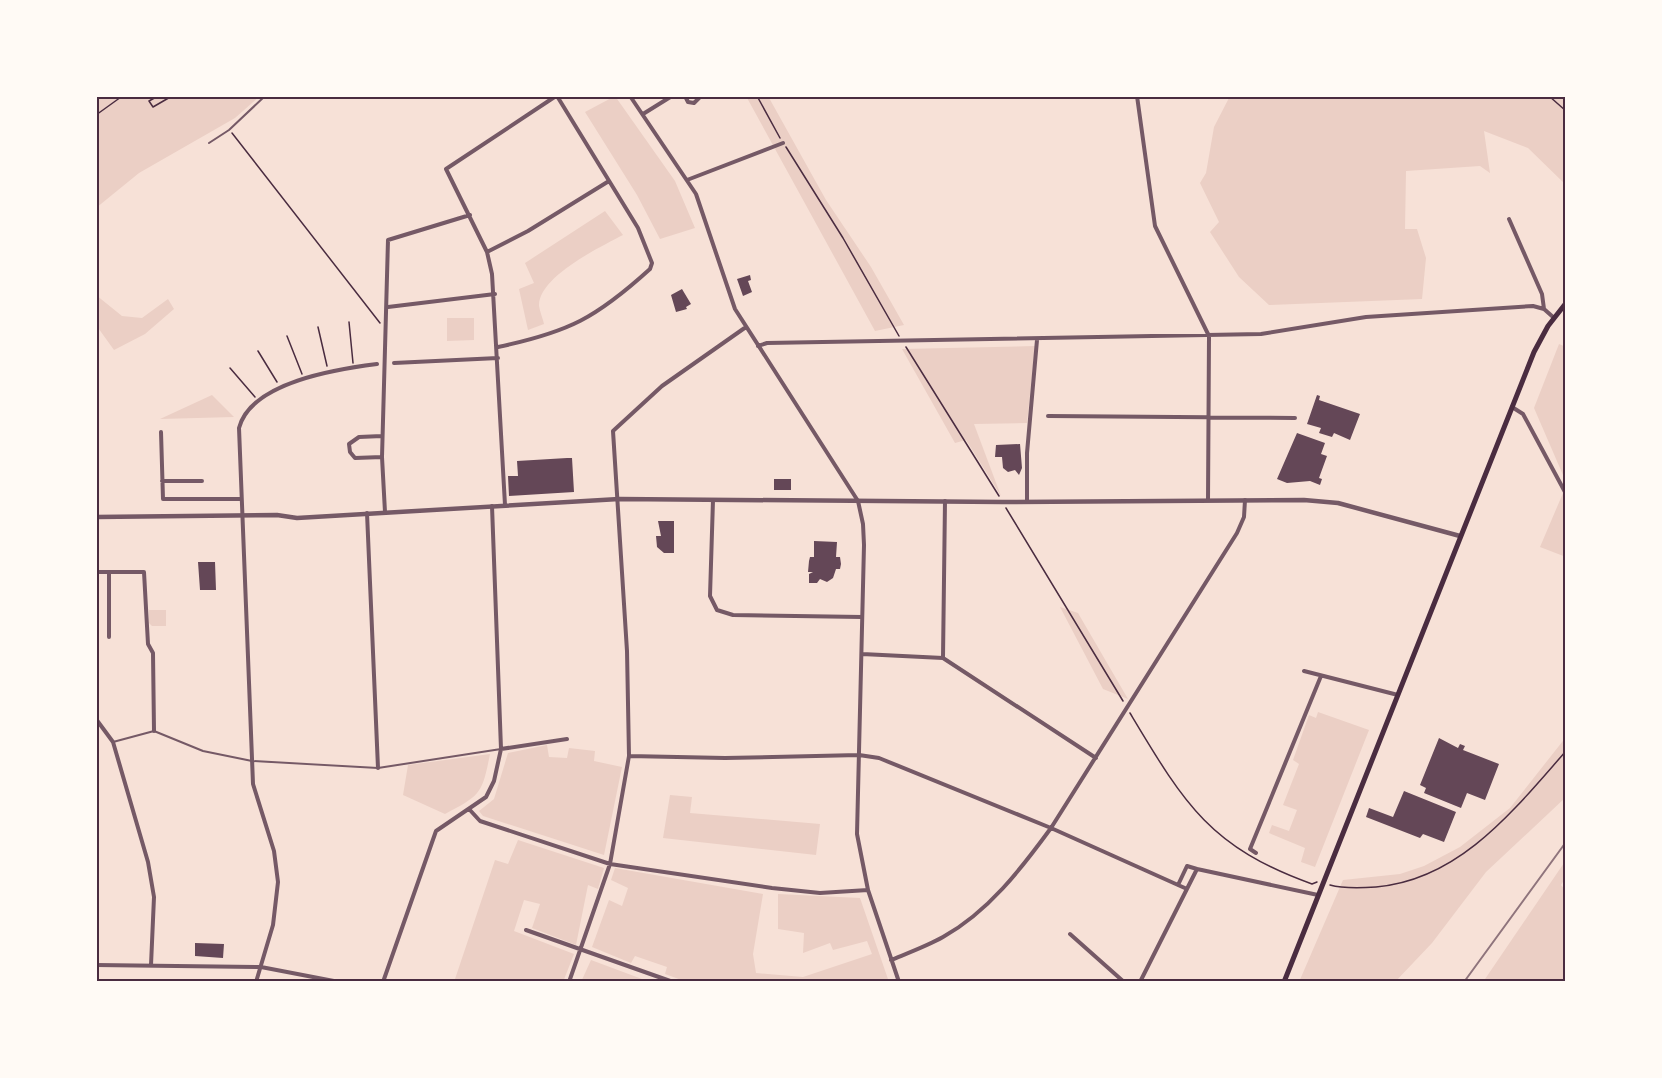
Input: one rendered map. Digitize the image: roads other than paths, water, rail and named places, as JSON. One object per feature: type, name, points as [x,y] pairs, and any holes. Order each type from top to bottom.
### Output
[{"type":"main road","points":[[1284,982],[1534,352],[1553,317],[1566,303]]},
{"type":"street","points":[[498,347],[537,338],[582,323],[619,297],[650,269],[652,263],[638,228],[557,96],[446,169],[487,252],[495,294],[505,505]]},
{"type":"street","points":[[630,96],[687,180],[701,207],[732,302],[746,327],[858,501],[864,531],[857,827],[868,890],[899,982]]},
{"type":"street","points":[[643,114],[672,96]]},
{"type":"street","points":[[685,96],[688,102],[694,103],[701,96]]},
{"type":"street","points":[[1137,96],[1155,226],[1209,336],[1208,500]]},
{"type":"street","points":[[687,180],[783,143]]},
{"type":"street","points":[[487,252],[528,231],[609,181]]},
{"type":"street","points":[[385,512],[382,436],[384,328],[388,307],[388,240],[470,215]]},
{"type":"street","points":[[1509,219],[1542,294],[1544,309]]},
{"type":"street","points":[[388,307],[495,294]]},
{"type":"street","points":[[759,346],[771,342],[902,339],[1037,340],[1261,334],[1376,316],[1533,306],[1544,309],[1553,317]]},
{"type":"street","points":[[569,982],[610,864],[629,756],[630,698],[619,499],[615,492],[613,431],[662,386],[746,327]]},
{"type":"street","points":[[1027,502],[1027,453],[1037,340]]},
{"type":"street","points":[[394,363],[498,358]]},
{"type":"street","points":[[256,982],[273,925],[278,882],[274,851],[253,784],[239,428],[241,420],[259,402],[280,388],[304,377],[328,370],[376,364]]},
{"type":"street","points":[[1512,407],[1523,414],[1564,492]]},
{"type":"street","points":[[1048,416],[1295,418]]},
{"type":"street","points":[[161,432],[163,499],[241,499]]},
{"type":"street","points":[[382,436],[359,437],[349,444],[350,452],[356,458],[382,457]]},
{"type":"street","points":[[162,481],[202,481]]},
{"type":"street","points":[[96,517],[277,515],[297,518],[619,499],[1002,502],[1328,501],[1460,536]]},
{"type":"street","points":[[712,500],[710,596],[717,610],[738,615],[862,617]]},
{"type":"street","points":[[891,960],[944,937],[987,905],[1020,870],[1051,828],[1237,533],[1244,517],[1245,500]]},
{"type":"street","points":[[943,658],[945,501]]},
{"type":"street","points":[[383,982],[436,831],[486,797],[501,749],[492,506]]},
{"type":"street","points":[[367,513],[378,768]]},
{"type":"street","points":[[96,572],[144,572],[148,644],[153,652],[154,731]]},
{"type":"street","points":[[109,573],[109,637]]},
{"type":"street","points":[[862,654],[943,658],[1096,758]]},
{"type":"street","points":[[1304,671],[1398,695]]},
{"type":"street","points":[[1256,853],[1250,849],[1321,676]]},
{"type":"street","points":[[96,719],[113,742],[153,885],[154,928],[151,965]]},
{"type":"street","points":[[501,749],[567,739]]},
{"type":"street","points":[[629,756],[725,758],[858,755],[894,763],[1051,828],[1187,889]]},
{"type":"street","points":[[469,809],[480,821],[610,864],[820,893],[868,890]]},
{"type":"street","points":[[1178,885],[1187,866],[1318,895]]},
{"type":"street","points":[[1140,982],[1197,869]]},
{"type":"street","points":[[526,930],[673,982]]},
{"type":"street","points":[[1070,934],[1124,982]]},
{"type":"street","points":[[96,965],[261,968],[339,982]]},
{"type":"lane","points":[[209,144],[229,130],[265,96]]},
{"type":"lane","points":[[113,742],[154,731],[203,751],[252,762],[378,768],[501,749]]},
{"type":"railway","points":[[1464,982],[1566,842]]}]
